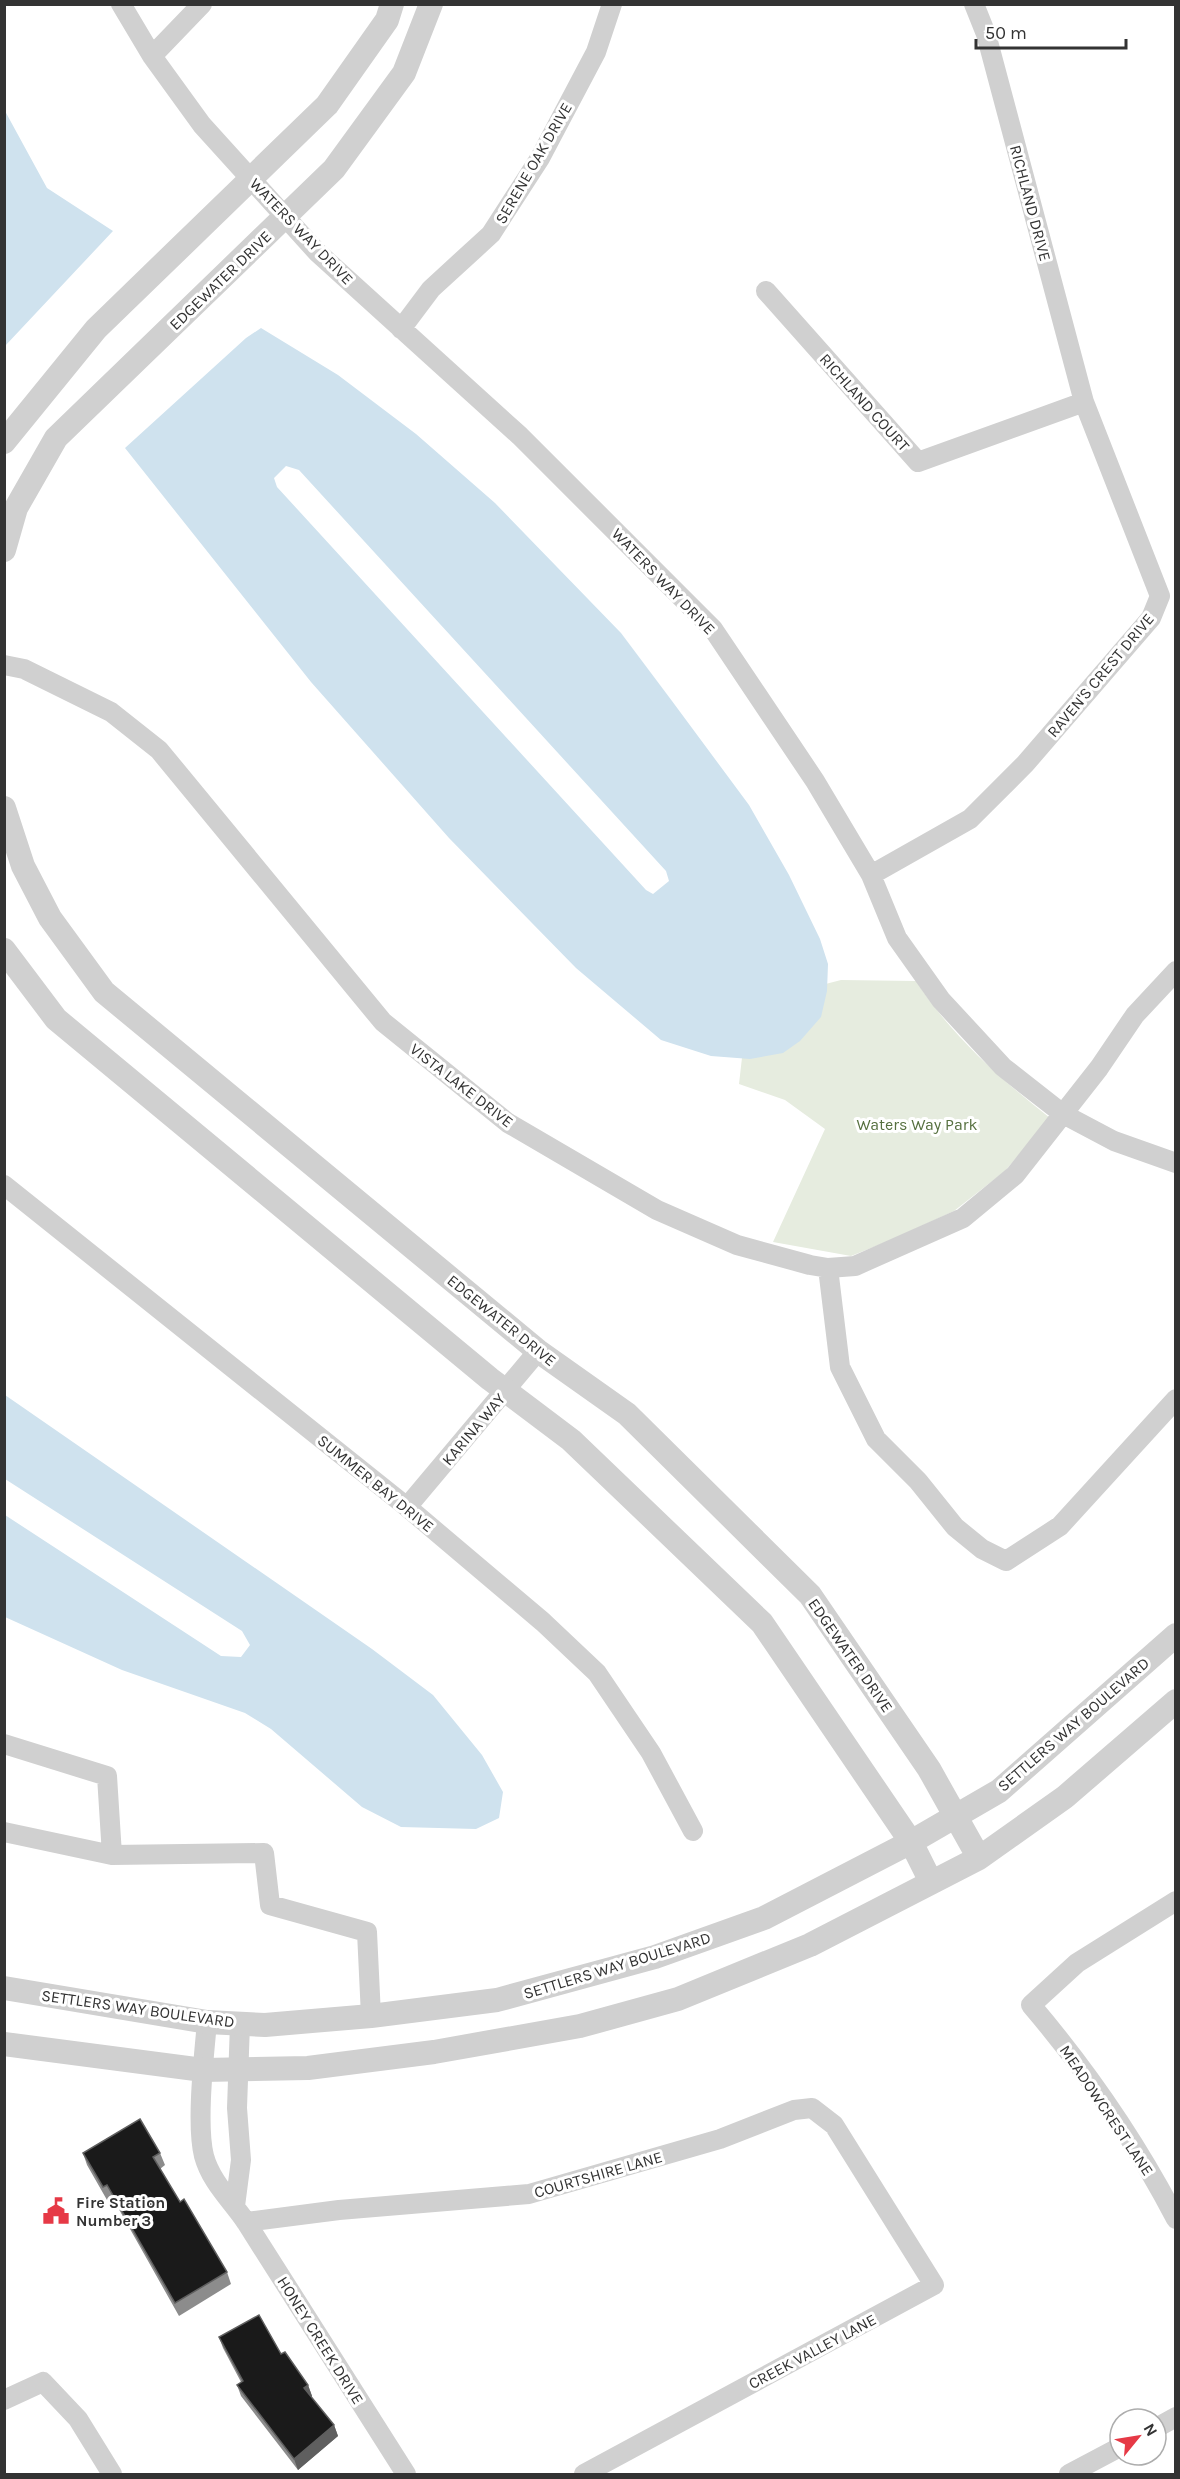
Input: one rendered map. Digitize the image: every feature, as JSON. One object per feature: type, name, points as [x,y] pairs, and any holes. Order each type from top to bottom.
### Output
[{"type":"street","name":"WATERS WAY DRIVE","points":[[121,4],[152,56],[202,125],[317,252],[520,436],[713,629],[815,781],[871,875],[897,938],[941,1000],[1003,1067],[1063,1114],[1114,1141],[1176,1163]]},
{"type":"street","points":[[152,56],[202,4]]},
{"type":"street","points":[[4,442],[96,329],[250,177],[327,105],[387,20],[392,4]]},
{"type":"street","name":"EDGEWATER DRIVE","points":[[4,550],[16,508],[56,438],[334,169],[404,73],[431,4]]},
{"type":"street","name":"SERENE OAK DRIVE","points":[[401,330],[431,289],[491,234],[540,158],[590,63],[612,4]]},
{"type":"street","name":"RICHLAND DRIVE","points":[[974,4],[986,34],[1084,402]]},
{"type":"street","name":"RICHLAND COURT","points":[[766,291],[918,462],[1084,402]]},
{"type":"street","name":"RAVEN'S CREST DRIVE","points":[[871,875],[970,819],[1025,764],[1151,618],[1160,596],[1084,402]]},
{"type":"street","name":"VISTA LAKE DRIVE","points":[[4,665],[24,669],[111,712],[159,750],[383,1022],[508,1123],[657,1210],[737,1245],[828,1268],[855,1266],[963,1218],[1015,1175],[1135,1015],[1176,971]]},
{"type":"street","name":"EDGEWATER DRIVE","points":[[4,808],[23,866],[50,918],[104,992],[538,1352],[627,1414],[810,1595],[929,1769],[980,1858]]},
{"type":"street","points":[[4,950],[56,1019],[505,1390],[571,1440],[762,1623],[911,1842],[931,1882]]},
{"type":"street","name":"SUMMER BAY DRIVE","points":[[4,1185],[408,1507],[543,1622],[597,1673],[651,1753],[693,1831]]},
{"type":"street","points":[[828,1268],[840,1367],[876,1439],[918,1481],[955,1527],[982,1550],[1006,1561],[1060,1526],[1176,1399]]},
{"type":"street","name":"KARINA WAY","points":[[408,1507],[538,1352]]},
{"type":"street","name":"SETTLERS WAY BOULEVARD","points":[[4,1988],[207,2022],[265,2025],[371,2016],[497,2000],[655,1957],[764,1918],[911,1842],[1005,1787],[1175,1636]]},
{"type":"street","points":[[4,2044],[203,2070],[309,2068],[411,2055],[580,2026],[678,1999],[810,1944],[980,1858],[1065,1797],[1176,1701]]},
{"type":"street","points":[[4,1744],[107,1776],[112,1855]]},
{"type":"street","points":[[4,1832],[112,1855],[264,1853],[270,1905],[367,1932],[371,2016]]},
{"type":"street","name":"MEADOWCREST LANE","points":[[1176,1901],[1077,1963],[1032,2005],[1080,2063],[1135,2146],[1176,2219]]},
{"type":"street","name":"HONEY CREEK DRIVE","points":[[207,2022],[203,2070],[204,2155],[221,2192],[241,2214],[406,2475]]},
{"type":"street","points":[[240,2024],[237,2070],[241,2214]]},
{"type":"street","name":"COURTSHIRE LANE","points":[[241,2214],[350,2209],[529,2194],[720,2139],[794,2110],[812,2108],[834,2125],[870,2183]]},
{"type":"street","name":"CREEK VALLEY LANE","points":[[584,2475],[934,2285],[870,2183]]},
{"type":"street","points":[[4,2400],[42,2382],[78,2419],[112,2475]]},
{"type":"street","points":[[1070,2475],[1108,2454]]},
{"type":"green space","name":"Waters Way Park","points":[[841,980],[916,981],[960,1038],[1012,1087],[1050,1118],[1005,1171],[954,1211],[851,1256],[773,1242],[825,1129],[785,1100],[739,1084],[744,1040],[814,987]]},
{"type":"water","points":[[5,111],[47,188],[113,231],[5,346]]},
{"type":"water","points":[[261,328],[338,375],[416,434],[495,503],[621,633],[749,805],[789,875],[820,939],[828,964],[827,991],[821,1017],[800,1041],[783,1053],[750,1059],[711,1056],[661,1040],[576,968],[449,838],[311,682],[125,448],[246,338]],"holes":[[[286,466],[299,470],[666,871],[669,881],[653,894],[646,890],[277,487],[274,478]]]},
{"type":"water","points":[[5,1395],[372,1649],[433,1695],[482,1755],[503,1792],[499,1818],[476,1829],[401,1827],[362,1807],[271,1729],[245,1713],[122,1670],[5,1617],[5,1515],[221,1656],[241,1657],[250,1645],[242,1631],[5,1479]]},
{"type":"building","points":[[140,2119],[160,2153],[153,2157],[180,2202],[184,2199],[227,2272],[175,2303],[107,2185],[103,2187],[83,2153]]},
{"type":"building","points":[[259,2315],[281,2354],[285,2352],[308,2385],[304,2388],[334,2425],[294,2459],[237,2385],[243,2381],[219,2337]]},
{"type":"place","name":"Fire Station Number 3","points":[[56,2211]]}]
